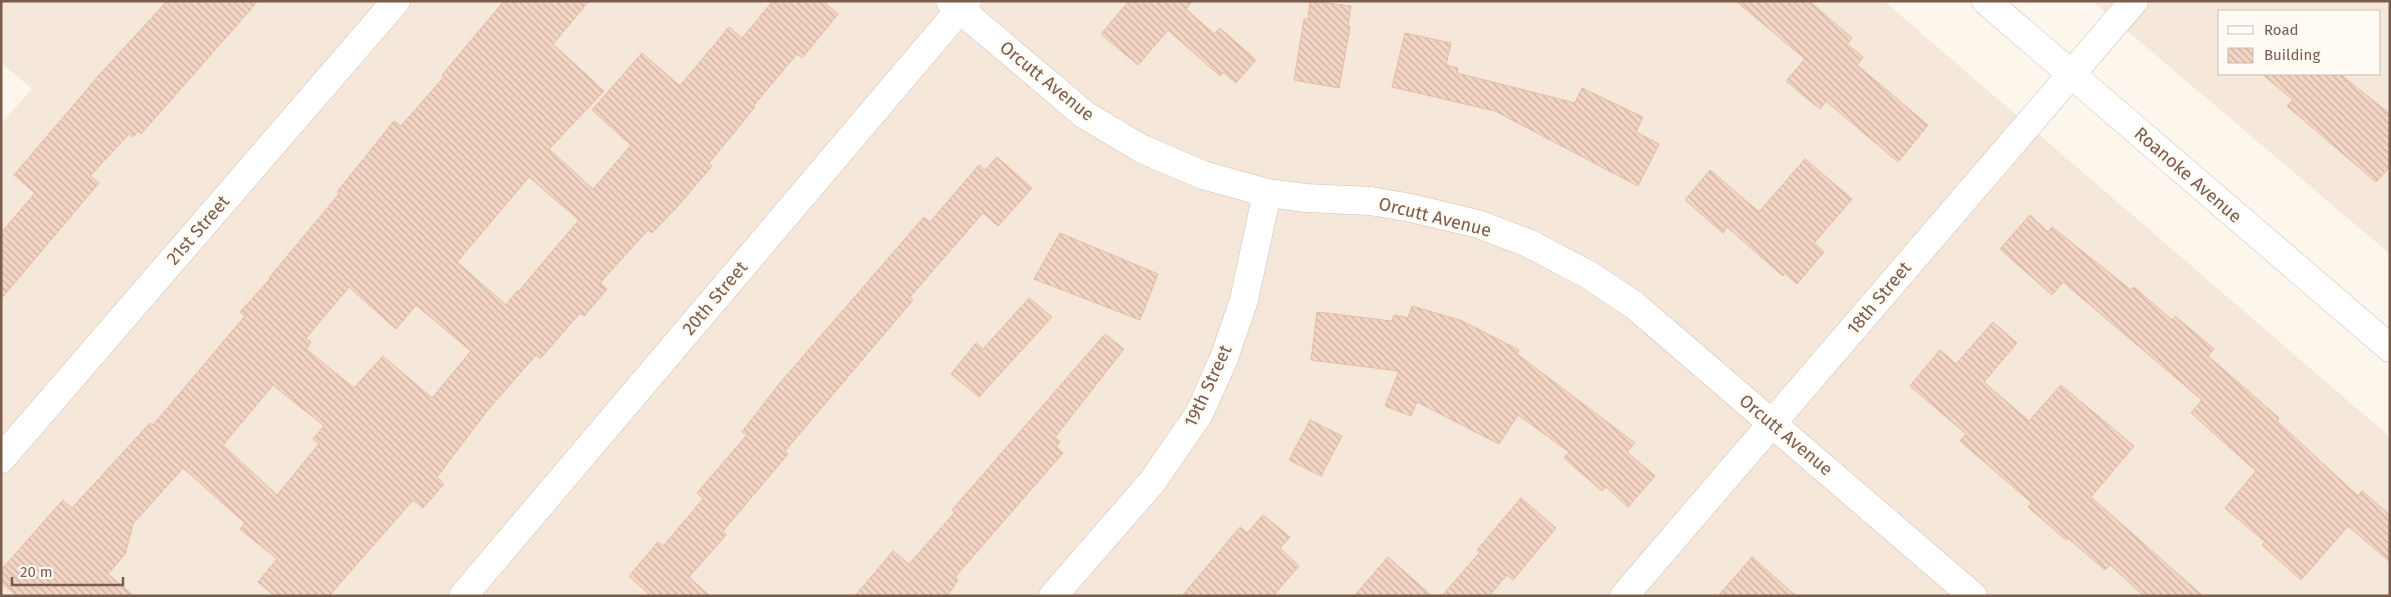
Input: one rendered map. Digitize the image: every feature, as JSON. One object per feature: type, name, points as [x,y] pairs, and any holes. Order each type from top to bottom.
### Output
[{"type":"street","name":"21st Street","points":[[1,459],[396,1]]},
{"type":"street","name":"Roanoke Avenue","points":[[1986,1],[2390,348]]},
{"type":"street","name":"18th Street","points":[[1624,596],[2134,1]]},
{"type":"street","name":"Orcutt Avenue","points":[[959,4],[1094,120],[1142,148],[1194,171],[1268,194],[1371,201],[1411,208],[1478,224],[1528,243],[1589,275],[1634,305],[1973,596]]},
{"type":"street","name":"20th Street","points":[[463,596],[959,4]]},
{"type":"street","name":"19th Street","points":[[1053,596],[1152,482],[1199,414],[1224,358],[1244,300],[1268,194]]},
{"type":"shaded area","points":[[1,1],[1884,1],[2390,437],[2390,596],[1,596],[1,124],[32,89],[1,63]]},
{"type":"shaded area","points":[[2092,1],[2390,1],[2390,254]]},
{"type":"building","points":[[167,1],[258,1],[141,134],[138,131],[133,137],[129,134],[90,176],[99,183],[1,299],[1,233],[35,193],[14,175],[101,73]]},
{"type":"building","points":[[504,1],[589,1],[553,44],[604,91],[549,149],[593,189],[631,145],[592,110],[642,53],[680,86],[729,27],[742,38],[773,1],[823,1],[838,14],[802,58],[797,54],[754,105],[755,107],[709,163],[712,166],[677,207],[652,233],[648,230],[600,283],[607,289],[584,316],[580,313],[540,359],[536,355],[487,411],[437,477],[444,484],[423,508],[413,500],[329,596],[275,596],[258,582],[277,559],[240,529],[245,523],[183,468],[133,524],[125,554],[108,574],[134,596],[17,596],[1,582],[1,570],[63,500],[72,508],[150,423],[153,425],[245,316],[240,312],[270,279],[339,194],[337,192],[394,121],[401,126],[444,77],[442,75]],"holes":[[[529,177],[579,220],[506,305],[457,262]],[[349,287],[396,329],[416,305],[471,351],[432,398],[383,356],[354,388],[306,349],[311,342],[306,338]],[[273,385],[324,426],[313,439],[319,444],[277,495],[223,445]]]},
{"type":"building","points":[[1129,1],[1192,1],[1186,9],[1214,34],[1220,28],[1256,60],[1236,83],[1223,72],[1220,76],[1168,30],[1138,65],[1101,34]]},
{"type":"building","points":[[1310,1],[1351,6],[1348,26],[1350,27],[1339,88],[1294,80],[1304,19],[1308,19]]},
{"type":"building","points":[[1736,1],[1809,1],[1852,38],[1847,44],[1863,57],[1857,65],[1928,125],[1898,162],[1826,101],[1820,109],[1786,81],[1805,59]]},
{"type":"building","points":[[1405,33],[1451,43],[1446,65],[1458,68],[1457,73],[1575,103],[1582,88],[1643,117],[1636,132],[1659,144],[1638,186],[1495,111],[1392,87]]},
{"type":"building","points":[[2263,75],[2341,75],[2390,114],[2390,167],[2376,182],[2287,106],[2293,100]]},
{"type":"building","points":[[997,157],[1032,188],[998,226],[983,213],[910,297],[913,300],[785,451],[788,454],[723,531],[726,535],[689,577],[710,596],[651,596],[629,576],[658,542],[663,546],[703,499],[697,493],[747,435],[742,432],[779,384],[924,217],[930,222],[979,165],[985,170]]},
{"type":"building","points":[[1805,159],[1852,199],[1814,243],[1824,252],[1797,284],[1785,273],[1783,276],[1727,227],[1723,233],[1685,200],[1710,170],[1759,212]]},
{"type":"building","points":[[2030,215],[2048,232],[2052,227],[2131,290],[2134,287],[2172,320],[2175,316],[2214,349],[2208,356],[2279,418],[2277,421],[2358,496],[2362,491],[2390,515],[2390,562],[2348,526],[2301,580],[2262,545],[2265,542],[2225,508],[2256,471],[2191,413],[2202,400],[2063,282],[2052,295],[2000,249]]},
{"type":"building","points":[[1060,233],[1158,274],[1140,320],[1034,279]]},
{"type":"building","points":[[1029,298],[1052,317],[979,397],[951,374],[976,343],[983,349]]},
{"type":"building","points":[[1412,306],[1460,320],[1519,350],[1517,354],[1635,443],[1627,452],[1655,476],[1628,507],[1606,487],[1602,491],[1564,458],[1569,452],[1518,415],[1499,444],[1417,402],[1411,416],[1385,406],[1399,371],[1311,360],[1317,312],[1392,321],[1394,315],[1408,318]]},
{"type":"building","points":[[1993,322],[2017,343],[1984,382],[2029,421],[2061,385],[2134,446],[2091,497],[2203,596],[2144,596],[2110,565],[2105,570],[2028,507],[2032,503],[1960,441],[1966,434],[1910,386],[1940,350],[1956,364]]},
{"type":"building","points":[[1105,334],[1124,349],[1055,437],[1060,442],[1056,447],[1063,453],[955,577],[958,580],[947,596],[855,596],[893,551],[909,564],[955,512],[952,510]]},
{"type":"building","points":[[1310,420],[1342,436],[1321,476],[1289,460]]},
{"type":"building","points":[[1521,498],[1556,528],[1513,580],[1507,575],[1489,596],[1442,596],[1480,552],[1477,550]]},
{"type":"building","points":[[1263,515],[1290,537],[1280,548],[1299,566],[1273,596],[1182,596],[1240,527],[1247,533]]},
{"type":"building","points":[[1388,557],[1432,596],[1354,596]]},
{"type":"building","points":[[1752,557],[1796,596],[1718,596]]}]
